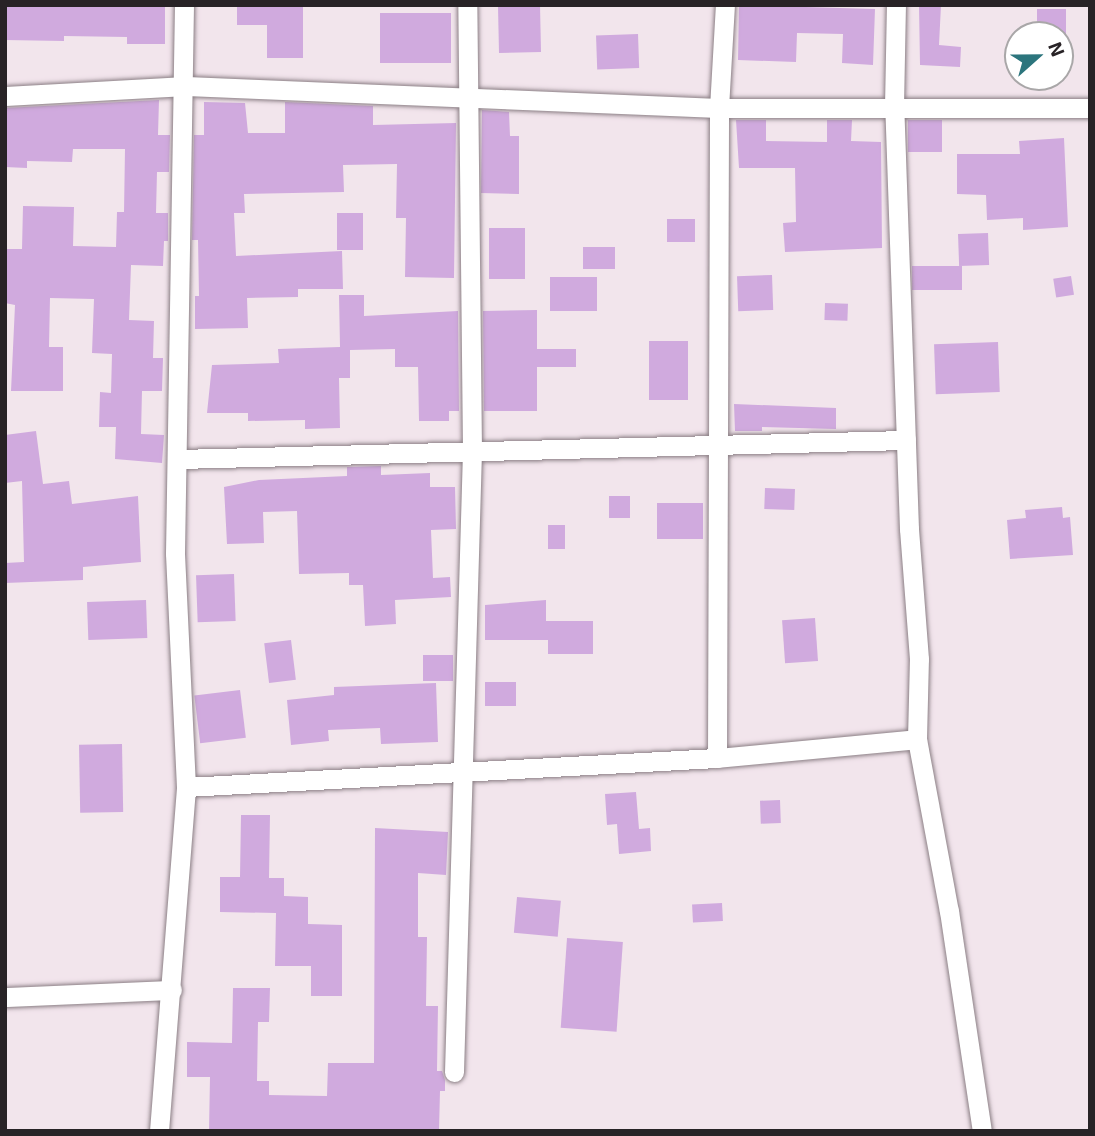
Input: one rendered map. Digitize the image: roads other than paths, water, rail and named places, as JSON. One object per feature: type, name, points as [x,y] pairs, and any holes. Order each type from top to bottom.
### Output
[{"type":"street","points":[[159,1131],[186,787],[175,553],[186,86],[184,5]]},
{"type":"street","points":[[454,1072],[472,451],[467,5]]},
{"type":"street","points":[[717,758],[719,108],[726,5]]},
{"type":"street","points":[[896,5],[894,107],[906,440],[919,659],[917,739],[949,911],[982,1131]]},
{"type":"street","points":[[5,96],[186,86],[468,94],[719,108],[1090,108]]},
{"type":"street","points":[[179,460],[906,440]]},
{"type":"street","points":[[186,787],[717,758],[917,739]]},
{"type":"street","points":[[5,997],[172,990]]}]
